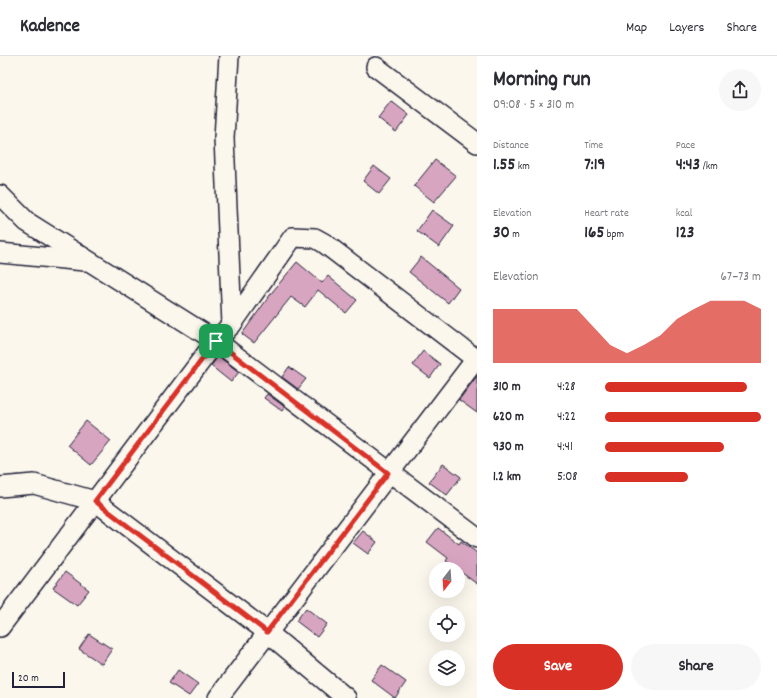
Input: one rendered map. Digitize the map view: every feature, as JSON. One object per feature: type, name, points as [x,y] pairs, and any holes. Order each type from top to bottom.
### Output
[{"type":"street","points":[[229,56],[224,138],[232,324]]},
{"type":"street","points":[[376,67],[477,143]]},
{"type":"street","points":[[0,195],[27,222],[88,262],[216,341],[388,473],[477,538]]},
{"type":"street","points":[[0,626],[216,341],[232,324],[293,237],[315,238],[324,243],[476,360],[388,473],[218,698]]},
{"type":"street","points":[[0,254],[88,262]]},
{"type":"street","points":[[0,487],[34,484],[95,501],[267,632],[346,698]]},
{"type":"building","points":[[391,101],[409,115],[396,132],[378,118]]},
{"type":"building","points":[[435,160],[456,176],[434,202],[414,186]]},
{"type":"building","points":[[374,166],[391,179],[379,194],[363,181]]},
{"type":"building","points":[[432,210],[454,226],[439,247],[417,231]]},
{"type":"building","points":[[421,257],[459,288],[448,303],[409,272]]},
{"type":"building","points":[[297,262],[322,283],[328,276],[357,300],[346,313],[318,290],[305,307],[291,297],[254,343],[242,334],[273,291]]},
{"type":"building","points":[[423,351],[440,364],[430,378],[413,365]]},
{"type":"building","points":[[218,356],[239,372],[231,382],[211,366]]},
{"type":"building","points":[[289,367],[306,379],[298,389],[282,377]]},
{"type":"building","points":[[477,376],[477,413],[459,400]]},
{"type":"building","points":[[267,394],[285,407],[282,411],[264,398]]},
{"type":"building","points":[[86,421],[111,441],[91,465],[67,445]]},
{"type":"building","points":[[443,464],[461,477],[447,495],[429,482]]},
{"type":"building","points":[[438,528],[459,544],[461,541],[477,553],[477,584],[465,575],[465,562],[447,562],[446,561],[448,558],[427,542]]},
{"type":"building","points":[[363,531],[377,542],[368,554],[353,543]]},
{"type":"building","points":[[65,572],[89,590],[77,605],[53,588]]},
{"type":"building","points":[[306,608],[327,624],[317,637],[296,621]]},
{"type":"building","points":[[89,634],[112,649],[102,664],[79,649]]},
{"type":"building","points":[[382,665],[406,682],[395,698],[371,680]]},
{"type":"building","points":[[178,670],[198,684],[189,696],[169,683]]},
{"type":"route","points":[[216,341],[388,473],[267,632],[176,561],[95,501],[216,341]]}]
